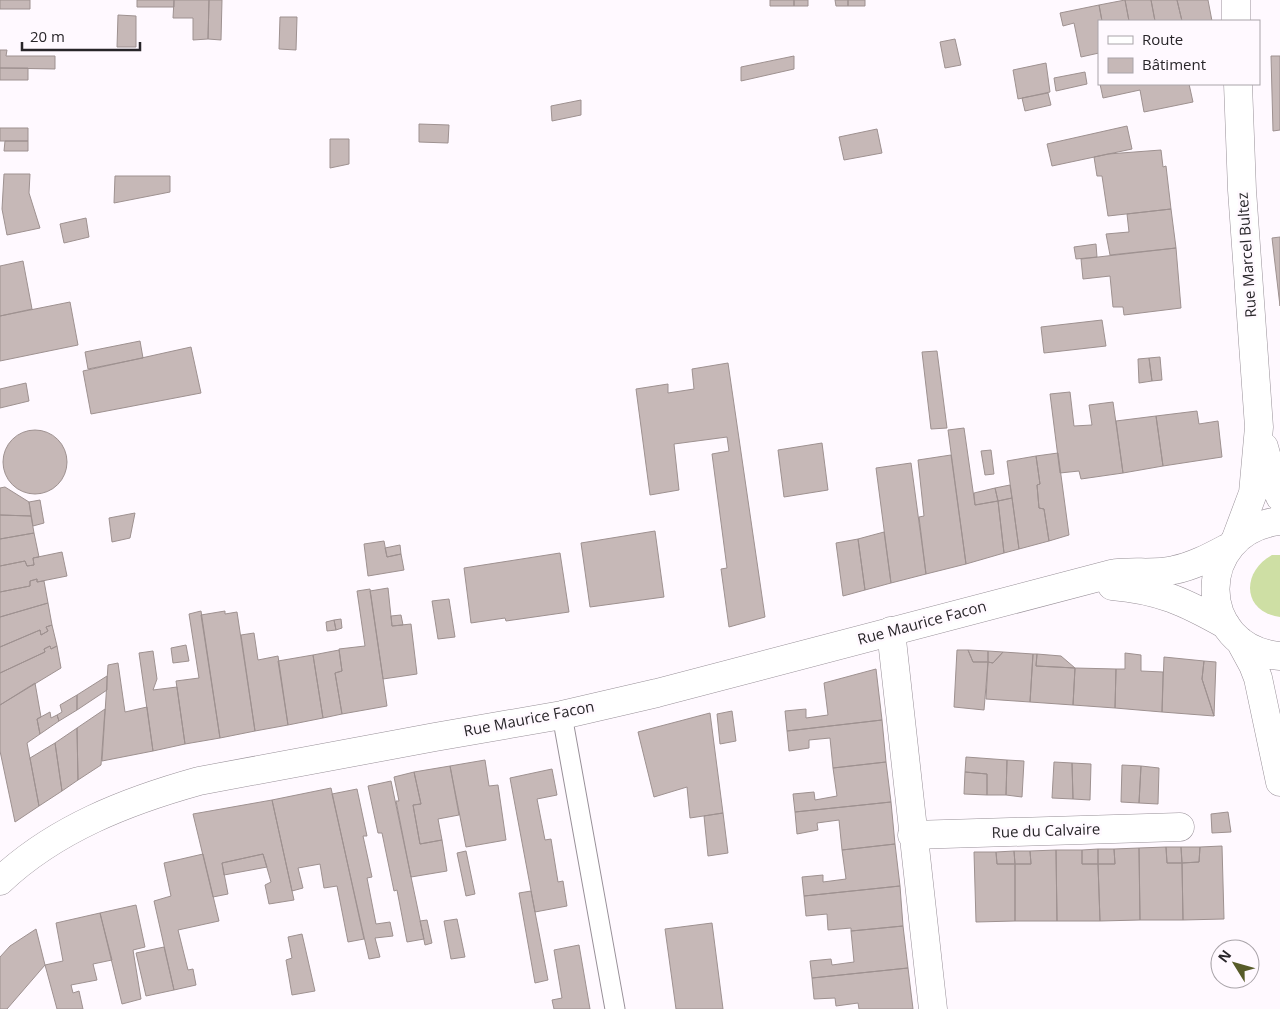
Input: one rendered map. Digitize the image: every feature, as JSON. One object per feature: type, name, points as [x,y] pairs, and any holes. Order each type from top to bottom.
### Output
[{"type":"street","points":[[1236,0],[1236,20]]},
{"type":"street","name":"Rue Marcel Bultez","points":[[1238,85],[1242,190],[1258,427],[1253,493],[1232,544],[1221,561],[1215,585],[1217,602],[1253,665],[1258,678],[1280,782]]},
{"type":"street","name":"Rue Marcel Bultez","points":[[1258,427],[1280,497]]},
{"type":"street","name":"Rue Maurice Facon","points":[[0,881],[14,868],[64,834],[97,817],[163,791],[199,781],[562,715],[657,693],[1122,572],[1174,570],[1196,564],[1232,544],[1255,527],[1280,521]]},
{"type":"street","name":"Rue Maurice Facon","points":[[1073,585],[1128,587],[1153,592],[1184,603],[1262,653],[1280,656]]},
{"type":"street","points":[[891,631],[912,835],[933,1009]]},
{"type":"street","name":"Rue du Calvaire","points":[[912,835],[1180,826]]},
{"type":"lane","points":[[562,715],[616,1009]]},
{"type":"green space","points":[[1272,555],[1280,555],[1280,617],[1267,614],[1258,608],[1250,590],[1255,571],[1262,562]]},
{"type":"building","points":[[0,0],[30,0],[30,9],[0,9]]},
{"type":"building","points":[[137,0],[174,0],[174,7],[137,7]]},
{"type":"building","points":[[174,0],[209,0],[208,39],[193,40],[193,18],[173,18]]},
{"type":"building","points":[[209,0],[222,0],[221,40],[208,39]]},
{"type":"building","points":[[770,0],[794,0],[794,6],[770,6]]},
{"type":"building","points":[[794,0],[808,0],[808,6],[794,6]]},
{"type":"building","points":[[835,0],[848,0],[848,6],[836,6]]},
{"type":"building","points":[[848,0],[865,0],[865,6],[848,6]]},
{"type":"building","points":[[1125,0],[1151,0],[1155,20],[1129,20]]},
{"type":"building","points":[[1125,0],[1129,20],[1102,20],[1099,5]]},
{"type":"building","points":[[1151,0],[1177,0],[1182,20],[1155,20]]},
{"type":"building","points":[[1177,0],[1208,0],[1212,20],[1182,20]]},
{"type":"building","points":[[1099,5],[1102,20],[1098,20],[1098,53],[1081,57],[1074,23],[1063,26],[1060,13]]},
{"type":"building","points":[[118,15],[136,16],[136,47],[117,47]]},
{"type":"building","points":[[280,17],[297,17],[296,50],[279,49]]},
{"type":"building","points":[[955,39],[961,65],[945,68],[940,42]]},
{"type":"building","points":[[0,50],[7,50],[6,56],[55,56],[55,69],[0,68]]},
{"type":"building","points":[[794,56],[794,69],[741,81],[741,67]]},
{"type":"building","points":[[1271,56],[1280,56],[1280,130],[1273,131]]},
{"type":"building","points":[[1046,63],[1050,92],[1018,99],[1013,70]]},
{"type":"building","points":[[0,68],[28,68],[28,80],[0,80]]},
{"type":"building","points":[[1085,72],[1087,84],[1056,91],[1054,78]]},
{"type":"building","points":[[1100,85],[1189,85],[1193,102],[1144,112],[1140,90],[1103,98]]},
{"type":"building","points":[[1048,93],[1051,105],[1025,111],[1022,98]]},
{"type":"building","points":[[581,100],[581,115],[552,121],[551,106]]},
{"type":"building","points":[[419,124],[449,125],[448,143],[419,142]]},
{"type":"building","points":[[1127,126],[1132,149],[1052,166],[1047,144]]},
{"type":"building","points":[[0,128],[28,128],[28,141],[0,141]]},
{"type":"building","points":[[877,129],[882,153],[844,160],[839,137]]},
{"type":"building","points":[[330,139],[349,139],[349,164],[330,168]]},
{"type":"building","points":[[5,141],[28,141],[28,151],[4,151]]},
{"type":"building","points":[[1161,150],[1163,167],[1166,166],[1171,209],[1108,216],[1102,176],[1097,176],[1094,157],[1108,154]]},
{"type":"building","points":[[4,174],[30,174],[29,193],[40,228],[7,235],[2,209]]},
{"type":"building","points":[[115,176],[170,176],[170,192],[114,203]]},
{"type":"building","points":[[1171,209],[1176,248],[1110,255],[1106,234],[1129,232],[1127,214]]},
{"type":"building","points":[[86,218],[89,237],[64,243],[60,224]]},
{"type":"building","points":[[1280,237],[1280,306],[1272,238]]},
{"type":"building","points":[[1096,244],[1097,257],[1076,259],[1074,247]]},
{"type":"building","points":[[1176,248],[1181,308],[1124,315],[1123,307],[1113,307],[1110,276],[1083,279],[1081,259]]},
{"type":"building","points":[[23,261],[32,309],[0,316],[0,266]]},
{"type":"building","points":[[70,302],[78,345],[0,361],[0,316]]},
{"type":"building","points":[[1102,320],[1106,346],[1044,353],[1041,327]]},
{"type":"building","points":[[140,341],[143,358],[88,369],[85,352]]},
{"type":"building","points":[[191,347],[201,393],[91,414],[83,371]]},
{"type":"building","points":[[937,351],[947,428],[931,429],[922,352]]},
{"type":"building","points":[[1160,357],[1162,380],[1152,381],[1149,358]]},
{"type":"building","points":[[1149,358],[1152,381],[1139,383],[1138,359]]},
{"type":"building","points":[[728,363],[765,617],[729,627],[721,569],[727,568],[712,454],[729,451],[727,437],[674,444],[679,490],[650,495],[636,389],[668,384],[668,393],[694,389],[692,369]]},
{"type":"building","points":[[26,383],[29,401],[0,408],[0,389]]},
{"type":"building","points":[[1070,392],[1074,426],[1092,425],[1089,405],[1113,402],[1123,473],[1081,479],[1079,471],[1060,473],[1050,394]]},
{"type":"building","points":[[1197,411],[1199,424],[1218,421],[1222,457],[1163,466],[1156,416]]},
{"type":"building","points":[[1156,416],[1163,466],[1123,473],[1116,421]]},
{"type":"building","points":[[964,428],[975,505],[998,501],[1004,553],[966,564],[948,430]]},
{"type":"building","points":[[35,430],[47,432],[58,439],[65,450],[67,462],[65,474],[58,485],[47,492],[35,494],[23,492],[12,485],[5,474],[3,462],[5,450],[12,439],[23,432]]},
{"type":"building","points":[[822,443],[828,490],[784,497],[778,450]]},
{"type":"building","points":[[991,450],[994,474],[985,475],[981,451]]},
{"type":"building","points":[[1058,453],[1069,535],[1049,541],[1044,509],[1039,508],[1037,485],[1040,484],[1036,456]]},
{"type":"building","points":[[951,455],[966,564],[926,574],[919,517],[924,516],[918,460]]},
{"type":"building","points":[[1036,456],[1040,484],[1037,485],[1039,508],[1044,509],[1049,541],[1019,549],[1007,461]]},
{"type":"building","points":[[911,463],[926,574],[891,583],[876,468]]},
{"type":"building","points":[[1010,485],[1012,498],[998,501],[995,488]]},
{"type":"building","points":[[5,487],[29,502],[31,516],[0,515],[0,488]]},
{"type":"building","points":[[995,488],[998,501],[975,505],[974,493]]},
{"type":"building","points":[[1012,498],[1019,549],[1004,553],[998,501]]},
{"type":"building","points":[[40,500],[44,523],[33,526],[29,502]]},
{"type":"building","points":[[135,513],[130,538],[112,542],[109,518]]},
{"type":"building","points":[[0,515],[31,516],[34,533],[0,539]]},
{"type":"building","points":[[655,531],[664,597],[590,607],[581,543]]},
{"type":"building","points":[[884,532],[891,583],[865,590],[858,539]]},
{"type":"building","points":[[34,533],[39,557],[33,558],[34,565],[27,566],[25,561],[0,566],[0,539]]},
{"type":"building","points":[[858,539],[865,590],[843,596],[836,543]]},
{"type":"building","points":[[384,541],[387,557],[401,554],[404,570],[368,576],[364,544]]},
{"type":"building","points":[[400,545],[401,554],[387,557],[385,548]]},
{"type":"building","points":[[62,552],[67,576],[37,582],[37,579],[30,581],[30,586],[0,592],[0,566],[25,561],[27,566],[34,565],[33,558]]},
{"type":"building","points":[[560,553],[569,612],[506,621],[505,618],[471,623],[464,568]]},
{"type":"building","points":[[37,579],[37,582],[44,581],[48,603],[0,617],[0,592],[30,586],[30,581]]},
{"type":"building","points":[[388,588],[392,626],[411,624],[417,674],[383,679],[370,591]]},
{"type":"building","points":[[370,589],[387,706],[342,714],[335,673],[342,671],[339,649],[365,646],[357,591]]},
{"type":"building","points":[[449,599],[455,637],[438,639],[432,601]]},
{"type":"building","points":[[48,603],[52,625],[46,627],[48,631],[41,635],[40,630],[0,647],[0,617]]},
{"type":"building","points":[[201,611],[220,738],[185,744],[176,681],[199,678],[189,614]]},
{"type":"building","points":[[225,611],[225,614],[237,612],[255,731],[220,738],[201,615]]},
{"type":"building","points":[[401,615],[403,625],[392,626],[391,616]]},
{"type":"building","points":[[341,619],[342,628],[336,630],[334,620]]},
{"type":"building","points":[[334,620],[336,630],[327,631],[326,622]]},
{"type":"building","points":[[52,625],[57,646],[51,649],[50,646],[44,649],[45,652],[0,673],[0,647],[40,630],[41,635],[48,631],[46,627]]},
{"type":"building","points":[[254,633],[258,660],[278,656],[288,725],[255,731],[241,635]]},
{"type":"building","points":[[186,645],[189,661],[173,663],[171,648]]},
{"type":"building","points":[[50,646],[51,649],[57,646],[61,668],[0,705],[0,673],[45,652],[44,649]]},
{"type":"building","points":[[339,650],[342,671],[335,673],[342,714],[323,718],[313,655]]},
{"type":"building","points":[[957,650],[968,650],[973,662],[988,662],[984,710],[954,707]]},
{"type":"building","points":[[968,650],[988,651],[988,662],[973,662]]},
{"type":"building","points":[[153,651],[157,679],[153,690],[177,687],[185,744],[153,751],[139,653]]},
{"type":"building","points":[[988,651],[1003,652],[993,663],[988,662]]},
{"type":"building","points":[[1003,652],[1033,654],[1030,702],[986,699],[988,662],[993,663]]},
{"type":"building","points":[[1125,653],[1141,655],[1141,671],[1163,672],[1162,712],[1115,708],[1116,669],[1125,669]]},
{"type":"building","points":[[1033,654],[1037,654],[1036,666],[1075,668],[1073,705],[1030,702]]},
{"type":"building","points":[[1037,654],[1061,656],[1075,668],[1036,666]]},
{"type":"building","points":[[313,655],[323,718],[288,725],[278,661]]},
{"type":"building","points":[[1164,657],[1204,661],[1202,679],[1214,716],[1162,712]]},
{"type":"building","points":[[1204,661],[1216,662],[1214,716],[1202,679]]},
{"type":"building","points":[[118,663],[125,712],[147,707],[153,751],[102,761],[108,665]]},
{"type":"building","points":[[1075,668],[1116,669],[1115,708],[1073,705]]},
{"type":"building","points":[[876,669],[882,720],[787,731],[785,711],[806,709],[806,718],[828,715],[824,683]]},
{"type":"building","points":[[107,676],[107,690],[77,710],[77,695]]},
{"type":"building","points":[[35,683],[41,717],[37,719],[40,734],[27,743],[39,806],[15,822],[0,751],[0,705]]},
{"type":"building","points":[[77,695],[77,710],[59,721],[57,715],[62,712],[60,705]]},
{"type":"building","points":[[105,709],[101,765],[78,780],[77,728]]},
{"type":"building","points":[[732,711],[736,741],[720,744],[717,714]]},
{"type":"building","points":[[50,712],[51,718],[57,715],[59,721],[40,734],[37,719]]},
{"type":"building","points":[[710,713],[723,813],[690,818],[687,787],[654,797],[638,732]]},
{"type":"building","points":[[882,720],[886,762],[833,768],[830,738],[809,740],[809,748],[789,751],[787,731]]},
{"type":"building","points":[[77,728],[78,780],[62,791],[55,743]]},
{"type":"building","points":[[55,743],[62,791],[39,806],[30,758]]},
{"type":"building","points":[[966,757],[1007,760],[1006,795],[987,795],[987,774],[965,772]]},
{"type":"building","points":[[485,760],[489,786],[498,785],[506,840],[466,847],[450,766]]},
{"type":"building","points":[[1007,760],[1024,761],[1022,797],[1006,795]]},
{"type":"building","points":[[886,762],[891,802],[795,812],[793,794],[814,792],[815,800],[837,796],[833,768]]},
{"type":"building","points":[[1054,762],[1072,763],[1073,799],[1052,798]]},
{"type":"building","points":[[1072,763],[1091,764],[1090,800],[1073,799]]},
{"type":"building","points":[[1122,765],[1141,766],[1139,803],[1121,802]]},
{"type":"building","points":[[450,766],[459,815],[438,819],[442,840],[420,844],[413,805],[421,804],[414,772]]},
{"type":"building","points":[[1141,766],[1159,768],[1158,804],[1139,803]]},
{"type":"building","points":[[552,769],[557,795],[537,799],[545,840],[551,839],[558,882],[563,881],[567,906],[535,912],[510,778]]},
{"type":"building","points":[[414,772],[421,804],[413,805],[420,844],[442,840],[447,871],[411,877],[396,801],[399,801],[394,777]]},
{"type":"building","points":[[965,772],[987,774],[987,795],[964,794]]},
{"type":"building","points":[[391,781],[424,939],[407,942],[397,890],[394,891],[382,833],[378,833],[368,786]]},
{"type":"building","points":[[331,788],[364,939],[348,942],[337,886],[324,888],[320,864],[298,868],[303,888],[292,891],[272,800]]},
{"type":"building","points":[[357,789],[367,836],[363,836],[372,877],[367,878],[376,924],[390,922],[393,936],[375,938],[380,957],[369,959],[332,794]]},
{"type":"building","points":[[272,800],[294,900],[269,904],[265,885],[271,882],[263,854],[222,863],[228,894],[213,897],[193,814]]},
{"type":"building","points":[[891,802],[895,844],[842,850],[839,820],[817,823],[818,830],[797,834],[795,812]]},
{"type":"building","points":[[1228,812],[1231,832],[1212,833],[1211,814]]},
{"type":"building","points":[[723,813],[728,853],[708,856],[704,816]]},
{"type":"building","points":[[895,844],[900,886],[804,896],[802,877],[823,875],[823,882],[846,879],[842,850]]},
{"type":"building","points":[[1222,846],[1224,919],[1183,920],[1182,863],[1199,862],[1200,847]]},
{"type":"building","points":[[1166,847],[1167,863],[1182,863],[1183,920],[1140,920],[1139,848]]},
{"type":"building","points":[[1166,847],[1181,847],[1182,863],[1167,863]]},
{"type":"building","points":[[1181,847],[1200,847],[1199,862],[1182,863]]},
{"type":"building","points":[[1139,848],[1140,920],[1100,921],[1098,864],[1115,864],[1114,849]]},
{"type":"building","points":[[1098,849],[1098,864],[1082,864],[1082,850]]},
{"type":"building","points":[[1098,849],[1114,849],[1115,864],[1098,864]]},
{"type":"building","points":[[1056,850],[1057,921],[1015,921],[1015,864],[1031,864],[1030,851]]},
{"type":"building","points":[[1056,850],[1082,850],[1082,864],[1098,864],[1100,921],[1057,921]]},
{"type":"building","points":[[466,851],[475,894],[466,896],[457,853]]},
{"type":"building","points":[[1014,851],[1030,851],[1031,864],[1015,864]]},
{"type":"building","points":[[1014,851],[1015,864],[997,864],[996,852]]},
{"type":"building","points":[[974,852],[996,852],[997,864],[1015,864],[1015,921],[976,922]]},
{"type":"building","points":[[203,854],[219,921],[178,930],[188,970],[193,969],[196,985],[174,990],[154,901],[171,896],[164,863]]},
{"type":"building","points":[[263,854],[267,867],[224,875],[222,863]]},
{"type":"building","points":[[900,886],[903,926],[851,931],[851,928],[828,930],[827,914],[806,916],[804,896]]},
{"type":"building","points":[[531,891],[548,980],[535,983],[519,893]]},
{"type":"building","points":[[136,905],[145,947],[133,950],[141,999],[122,1004],[100,913]]},
{"type":"building","points":[[100,913],[112,960],[93,964],[97,980],[71,985],[73,993],[79,991],[83,1009],[57,1009],[45,965],[63,961],[56,923]]},
{"type":"building","points":[[457,919],[465,957],[451,959],[444,921]]},
{"type":"building","points":[[427,920],[432,943],[425,945],[420,921]]},
{"type":"building","points":[[712,923],[723,1009],[676,1009],[665,929]]},
{"type":"building","points":[[903,926],[908,968],[812,978],[810,961],[831,959],[832,965],[854,962],[851,931]]},
{"type":"building","points":[[36,929],[45,965],[7,1009],[0,1009],[0,957],[10,946]]},
{"type":"building","points":[[302,934],[315,991],[292,995],[286,960],[292,958],[288,937]]},
{"type":"building","points":[[579,945],[590,1009],[554,1009],[552,1000],[562,998],[554,950]]},
{"type":"building","points":[[164,947],[174,990],[146,996],[136,953]]},
{"type":"building","points":[[908,968],[913,1009],[859,1009],[858,1003],[836,1006],[835,998],[814,999],[812,978]]}]
